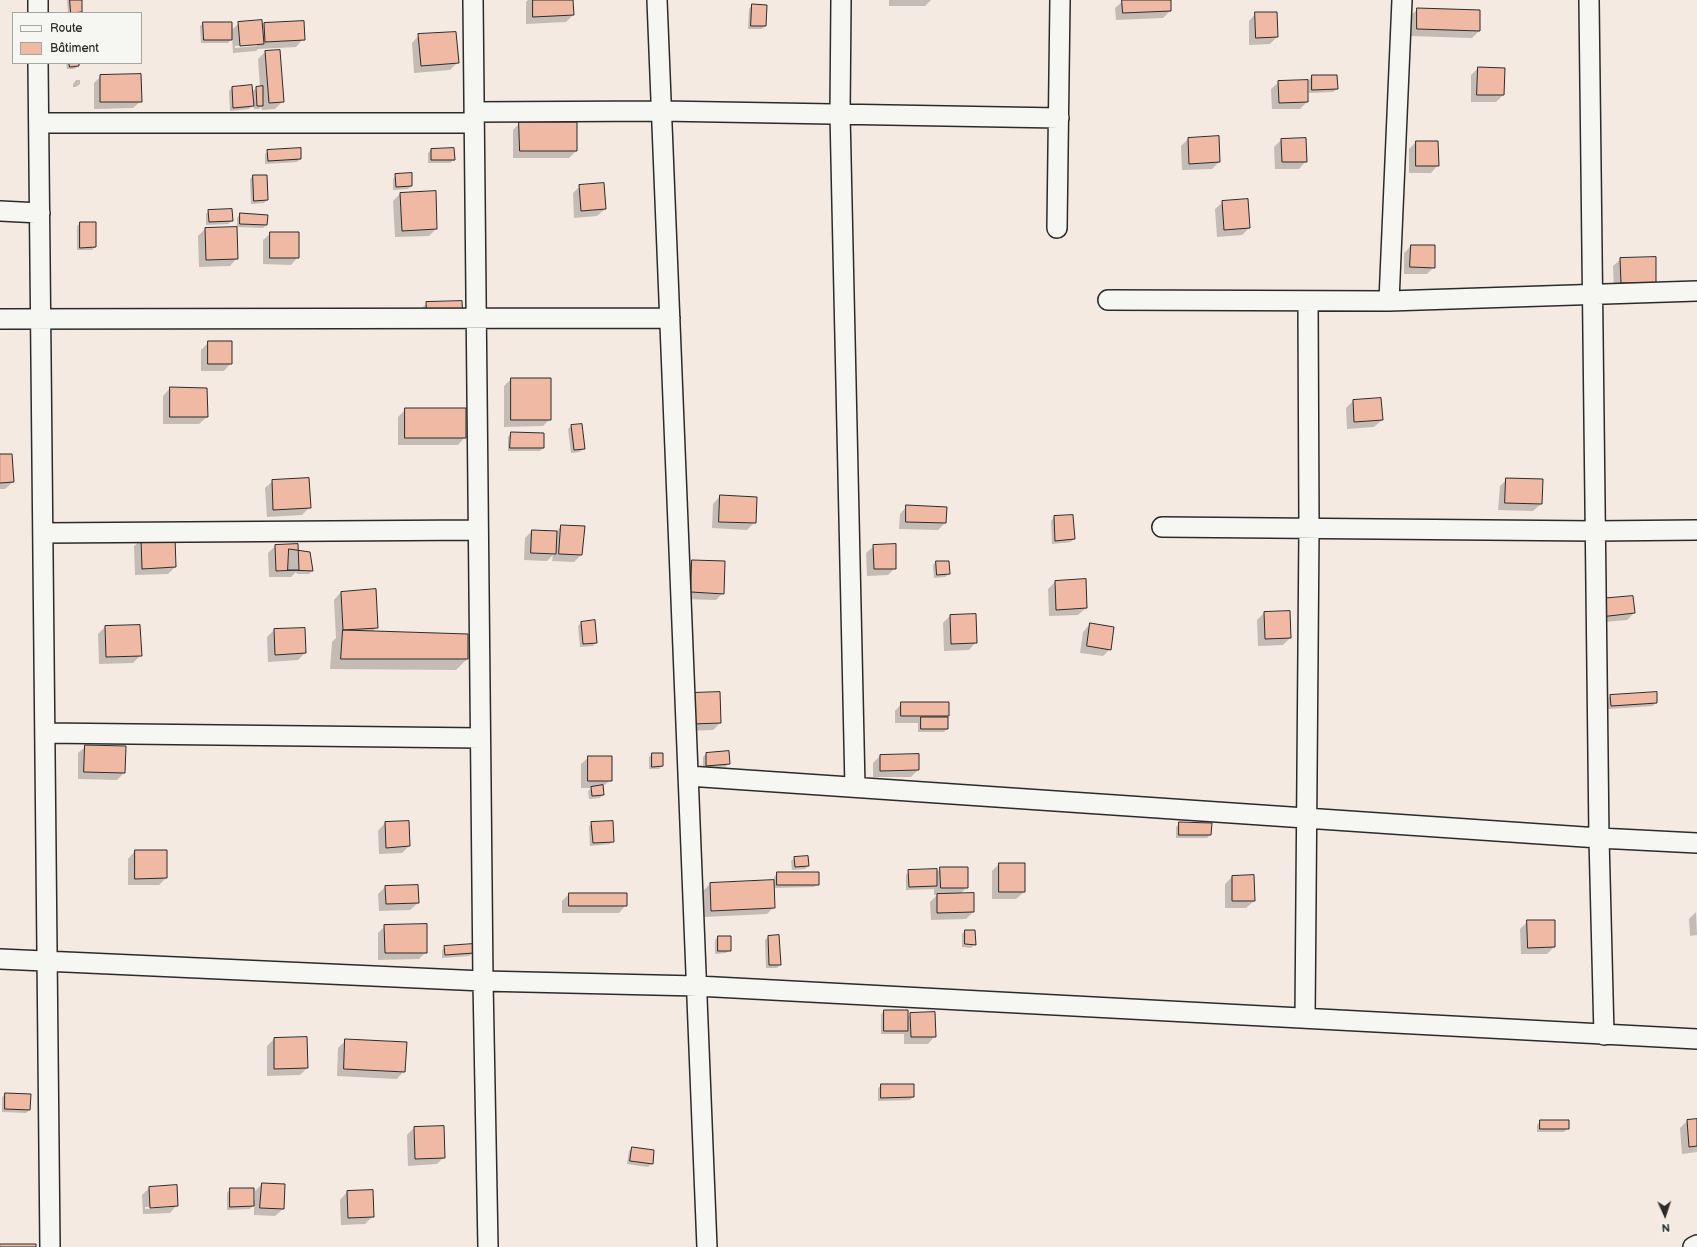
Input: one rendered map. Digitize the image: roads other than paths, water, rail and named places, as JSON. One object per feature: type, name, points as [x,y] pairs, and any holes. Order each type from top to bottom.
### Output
[{"type":"street","points":[[38,0],[38,12]]},
{"type":"street","points":[[473,0],[480,738],[488,1247]]},
{"type":"street","points":[[657,0],[707,1247]]},
{"type":"street","points":[[841,0],[840,114],[855,787]]},
{"type":"street","points":[[1057,228],[1060,0]]},
{"type":"street","points":[[1389,301],[1402,0]]},
{"type":"street","points":[[1589,0],[1599,838],[1604,1035]]},
{"type":"street","points":[[38,64],[50,1247]]},
{"type":"street","points":[[39,123],[474,117],[662,111],[1058,118]]},
{"type":"street","points":[[0,212],[40,213]]},
{"type":"street","points":[[1108,300],[1389,301],[1697,291]]},
{"type":"street","points":[[1305,1018],[1308,301]]},
{"type":"street","points":[[0,319],[670,318]]},
{"type":"street","points":[[1162,527],[1595,531],[1697,530]]},
{"type":"street","points":[[43,533],[478,530]]},
{"type":"street","points":[[45,733],[480,738]]},
{"type":"street","points":[[688,776],[1599,838],[1697,842]]},
{"type":"street","points":[[0,959],[483,981],[697,986],[1697,1039]]},
{"type":"street","points":[[1693,1247],[1697,1245]]}]
